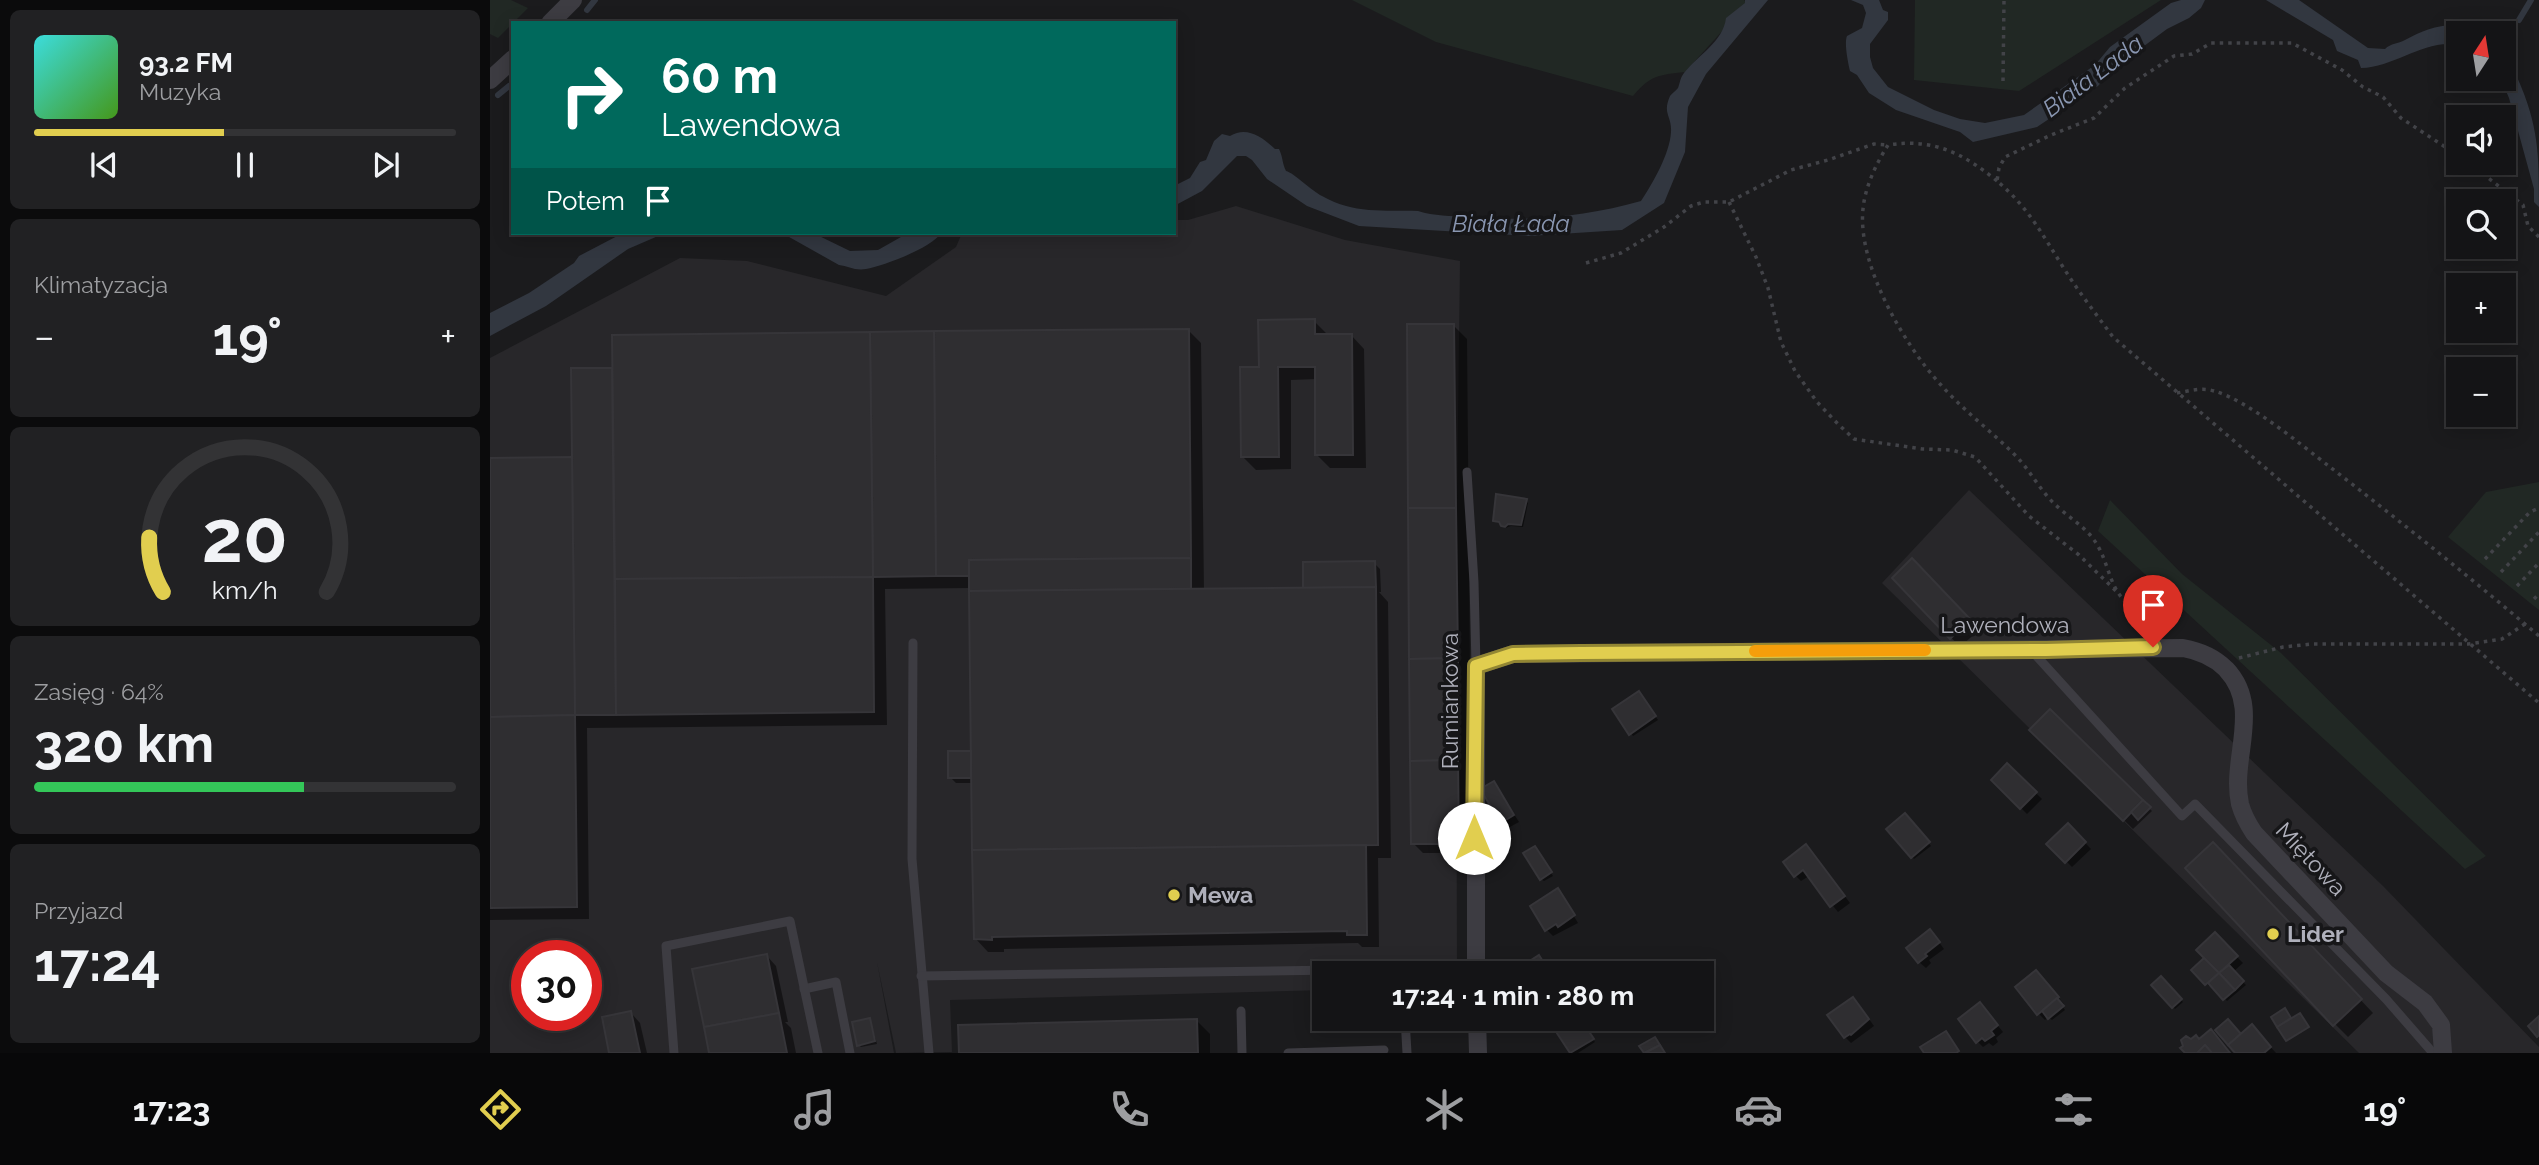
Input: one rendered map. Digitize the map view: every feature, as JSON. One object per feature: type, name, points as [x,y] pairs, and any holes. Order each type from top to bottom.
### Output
[{"type":"street","points":[[552,21],[573,0]]},
{"type":"street","points":[[490,80],[511,61]]},
{"type":"street","name":"Lawendowa","points":[[1476,666],[1513,654],[2153,647],[2194,650],[2220,664]]},
{"type":"street","name":"Miętowa","points":[[2220,664],[2236,682],[2245,705],[2239,793],[2245,819],[2254,833],[2354,941],[2386,973],[2425,1003],[2441,1025],[2443,1053]]},
{"type":"street","name":"Rumiankowa","points":[[1476,666],[1476,961]]},
{"type":"street","points":[[1477,1031],[1478,1053]]},
{"type":"lane","name":"Rumiankowa","points":[[1467,472],[1476,666]]},
{"type":"lane","points":[[913,643],[912,859],[929,1053]]},
{"type":"lane","points":[[2031,650],[2182,816],[2195,804],[2386,999],[2432,1053]]},
{"type":"lane","points":[[674,1053],[666,946],[790,921],[818,1053]]},
{"type":"lane","points":[[921,976],[1312,970]]},
{"type":"lane","points":[[804,989],[836,982],[850,1053]]},
{"type":"lane","points":[[1241,1011],[1242,1053]]},
{"type":"lane","points":[[1406,1031],[1407,1053]]},
{"type":"lane","points":[[1288,1053],[1384,1050]]},
{"type":"path","points":[[2003,81],[2004,0]]},
{"type":"path","points":[[1997,181],[1999,168],[2005,158],[2094,118],[2125,88],[2174,56],[2192,54],[2211,43],[2292,43],[2342,70],[2363,87],[2383,97],[2401,118],[2446,147]]},
{"type":"path","points":[[1586,262],[1621,253],[1664,227],[1691,206],[1704,202],[1729,202],[1791,170],[1874,144],[1929,144],[1972,162],[2016,197],[2033,217],[2064,268],[2113,337],[2539,704]]},
{"type":"path","points":[[1888,145],[1865,194],[1862,211],[1869,256],[1889,309],[1919,360],[1943,387],[2017,457],[2038,486],[2096,541],[2118,593]]},
{"type":"path","points":[[2484,175],[2523,205],[2528,226],[2539,237]]},
{"type":"path","points":[[1729,202],[1768,288],[1781,342],[1795,371],[1817,402],[1854,439],[1922,449],[1952,450],[1975,457],[2029,516],[2079,555],[2118,593],[2147,630],[2153,647]]},
{"type":"path","points":[[2177,393],[2200,389],[2219,393],[2286,433],[2418,535],[2539,636]]},
{"type":"path","points":[[2485,559],[2530,512],[2539,508]]},
{"type":"path","points":[[2501,572],[2539,532]]},
{"type":"path","points":[[2517,586],[2539,563]]},
{"type":"path","points":[[2534,599],[2539,594]]},
{"type":"path","points":[[2220,664],[2270,649],[2296,645],[2468,644],[2502,639],[2514,634],[2525,624]]},
{"type":"shaded area","points":[[490,0],[511,0],[528,8],[515,21],[511,21],[511,25],[498,38],[490,34]]},
{"type":"shaded area","points":[[1352,0],[1744,0],[1746,3],[1727,18],[1725,28],[1685,72],[1656,77],[1633,96],[1436,42]]},
{"type":"shaded area","points":[[1915,0],[2161,0],[2019,91],[1914,80]]},
{"type":"shaded area","points":[[1236,206],[1345,240],[1460,261],[1456,579],[1457,961],[1312,961],[1312,990],[950,1000],[952,1052],[896,1053],[877,962],[894,1053],[490,1053],[490,358],[680,258],[747,261],[886,296],[956,247],[961,235],[1176,235],[1176,220],[1188,220]]},
{"type":"shaded area","points":[[2539,482],[2539,610],[2448,537],[2486,492]]},
{"type":"shaded area","points":[[1969,490],[2383,886],[2539,1047],[2539,1053],[2359,1053],[1882,583]]},
{"type":"shaded area","points":[[2110,500],[2182,574],[2281,653],[2486,856],[2465,869],[2098,531]]},
{"type":"water","name":"Biała Łada","points":[[1745,0],[1768,0],[1706,74],[1688,107],[1685,152],[1664,203],[1622,230],[1529,236],[1359,226],[1307,206],[1267,179],[1246,156],[1237,156],[1202,191],[1176,205],[1176,185],[1190,178],[1200,162],[1206,160],[1214,141],[1222,134],[1230,136],[1242,132],[1254,134],[1279,149],[1286,171],[1318,194],[1345,206],[1381,211],[1418,211],[1443,216],[1533,218],[1598,211],[1641,201],[1656,177],[1668,149],[1671,127],[1667,107],[1670,96],[1678,88],[1684,73],[1720,34],[1726,18],[1745,3]]},
{"type":"water","name":"Biała Łada","points":[[1851,0],[1879,0],[1883,10],[1888,12],[1888,20],[1870,44],[1870,57],[1873,68],[1888,87],[1934,110],[1960,119],[1985,123],[2024,115],[2095,65],[2110,47],[2171,3],[2181,0],[2205,0],[2201,8],[2189,18],[2167,29],[2113,69],[2098,86],[2037,127],[1973,142],[1960,132],[1896,110],[1869,93],[1857,75],[1850,71],[1846,39],[1862,28],[1866,13],[1863,5]]},
{"type":"water","points":[[2266,0],[2299,0],[2368,48],[2385,49],[2424,31],[2446,26],[2446,44],[2361,68],[2358,60],[2337,51],[2333,40]]},
{"type":"water","points":[[2516,76],[2534,126],[2538,156],[2539,207],[2534,202],[2534,189],[2516,123],[2516,105],[2511,105],[2506,91],[2516,91]]},
{"type":"water","points":[[619,235],[660,235],[628,249],[546,306],[490,336],[490,313],[529,293],[574,263],[579,256]]},
{"type":"water","points":[[786,235],[817,235],[850,251],[878,250],[904,235],[939,235],[928,245],[907,256],[874,267],[855,269],[839,265]]},
{"type":"building","points":[[1315,319],[1315,334],[1352,334],[1353,455],[1315,455],[1315,367],[1278,367],[1279,457],[1241,457],[1240,367],[1259,367],[1258,320]]},
{"type":"building","points":[[1407,324],[1454,324],[1456,508],[1408,508]]},
{"type":"building","points":[[1189,329],[1191,558],[969,560],[969,576],[936,576],[934,331]]},
{"type":"building","points":[[934,331],[936,576],[873,577],[870,332]]},
{"type":"building","points":[[870,332],[873,577],[615,579],[612,335]]},
{"type":"building","points":[[571,368],[612,368],[616,715],[575,715]]},
{"type":"building","points":[[572,457],[575,715],[490,717],[490,458]]},
{"type":"building","points":[[1496,494],[1527,499],[1521,525],[1508,524],[1505,527],[1493,521]]},
{"type":"building","points":[[1408,508],[1456,508],[1458,658],[1409,659]]},
{"type":"building","points":[[1191,558],[1191,589],[969,591],[969,560]]},
{"type":"building","points":[[1912,558],[1970,619],[1950,639],[1892,578]]},
{"type":"building","points":[[1375,561],[1376,587],[1303,588],[1303,562]]},
{"type":"building","points":[[873,577],[874,712],[616,715],[615,579]]},
{"type":"building","points":[[1376,587],[1378,845],[972,850],[969,591]]},
{"type":"building","points":[[1458,658],[1458,760],[1410,761],[1409,659]]},
{"type":"building","points":[[1639,691],[1656,716],[1629,735],[1612,709]]},
{"type":"building","points":[[2050,709],[2143,800],[2123,821],[2029,730]]},
{"type":"building","points":[[575,715],[577,907],[490,908],[490,717]]},
{"type":"building","points":[[948,751],[971,751],[971,778],[948,778]]},
{"type":"building","points":[[1458,760],[1459,844],[1411,844],[1410,761]]},
{"type":"building","points":[[2007,763],[2037,792],[2020,809],[1991,780]]},
{"type":"building","points":[[1494,781],[1514,815],[1501,823],[1480,789]]},
{"type":"building","points":[[2143,800],[2151,807],[2138,820],[2131,812]]},
{"type":"building","points":[[1905,813],[1930,842],[1911,858],[1886,829]]},
{"type":"building","points":[[2068,823],[2086,842],[2065,863],[2046,844]]},
{"type":"building","name":"Lider","points":[[2213,842],[2362,999],[2333,1026],[2185,868]]},
{"type":"building","points":[[1806,844],[1845,896],[1830,907],[1803,870],[1794,877],[1783,862]]},
{"type":"building","points":[[1366,845],[1367,935],[1347,935],[1347,931],[974,939],[972,850]]},
{"type":"building","points":[[1535,846],[1552,872],[1540,880],[1523,853]]},
{"type":"building","points":[[1558,888],[1575,915],[1558,927],[1556,924],[1545,931],[1530,906]]},
{"type":"building","points":[[1930,929],[1940,942],[1918,963],[1906,948]]},
{"type":"building","points":[[2215,932],[2238,956],[2219,973],[2196,950]]},
{"type":"building","points":[[767,954],[779,1013],[704,1027],[692,969]]},
{"type":"building","points":[[1539,955],[1543,961],[1530,961]]},
{"type":"building","points":[[2204,958],[2219,973],[2205,985],[2191,970]]},
{"type":"building","points":[[2229,965],[2244,981],[2235,990],[2219,973]]},
{"type":"building","points":[[2036,970],[2059,997],[2037,1015],[2015,987]]},
{"type":"building","points":[[2219,973],[2235,990],[2223,1000],[2208,983]]},
{"type":"building","points":[[2161,976],[2182,999],[2172,1008],[2151,985]]},
{"type":"building","points":[[1853,997],[1869,1019],[1844,1038],[1827,1015]]},
{"type":"building","points":[[2057,998],[2064,1006],[2048,1019],[2042,1011]]},
{"type":"building","points":[[1980,1002],[1998,1025],[1991,1031],[1994,1035],[1985,1041],[1982,1038],[1976,1043],[1958,1019]]},
{"type":"building","points":[[2285,1008],[2291,1018],[2277,1027],[2271,1017]]},
{"type":"building","points":[[631,1011],[640,1053],[609,1053],[602,1017]]},
{"type":"building","points":[[779,1013],[787,1053],[709,1053],[704,1027]]},
{"type":"building","points":[[2300,1013],[2309,1027],[2286,1041],[2277,1027]]},
{"type":"building","points":[[2539,1016],[2539,1035],[2537,1037],[2528,1026]]},
{"type":"building","points":[[870,1018],[875,1041],[857,1046],[852,1022]]},
{"type":"building","points":[[1197,1019],[1198,1053],[959,1053],[958,1025]]},
{"type":"building","points":[[2228,1019],[2241,1034],[2228,1045],[2215,1030]]},
{"type":"building","points":[[2252,1024],[2271,1047],[2264,1053],[2235,1053],[2228,1045]]},
{"type":"building","points":[[2211,1029],[2230,1053],[2212,1053],[2205,1045],[2197,1053],[2185,1053],[2180,1048],[2183,1046],[2181,1040],[2186,1036],[2191,1039],[2196,1035],[2199,1039]]},
{"type":"building","points":[[1556,1031],[1589,1031],[1594,1039],[1570,1053]]},
{"type":"building","points":[[1946,1031],[1959,1051],[1924,1053],[1920,1047]]},
{"type":"building","points":[[1655,1037],[1660,1045],[1644,1053],[1639,1046]]},
{"type":"building","points":[[1660,1045],[1665,1053],[1645,1053]]},
{"type":"building","points":[[2205,1045],[2212,1053],[2197,1053]]},
{"type":"waterway","points":[[587,10],[595,0]]},
{"type":"waterway","points":[[2519,20],[2531,0]]},
{"type":"waterway","points":[[498,95],[509,86]]},
{"type":"slow traffic","points":[[1755,651],[1925,650]]},
{"type":"place","name":"Mewa","points":[[1174,895]]},
{"type":"place","name":"Lider","points":[[2273,934]]},
{"type":"route","points":[[1474,838],[1476,666],[1502,657],[1513,654],[2153,647]]}]
